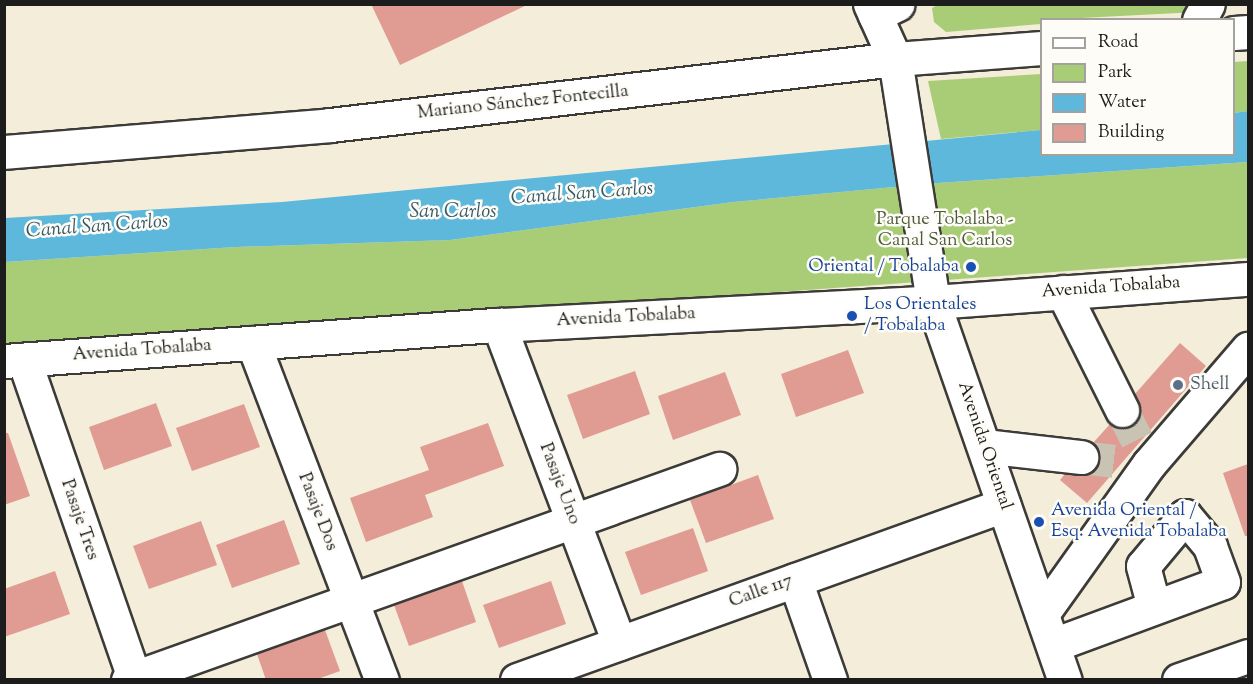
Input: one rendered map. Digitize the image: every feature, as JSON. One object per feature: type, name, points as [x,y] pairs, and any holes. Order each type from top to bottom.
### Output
[{"type":"street","points":[[1200,18],[1208,4]]},
{"type":"street","name":"Avenida Oriental","points":[[881,8],[896,59],[933,302],[1065,680]]},
{"type":"street","name":"Mariano Sánchez Fontecilla","points":[[4,152],[330,125],[896,59],[1040,48]]},
{"type":"street","name":"Avenida Tobalaba","points":[[14,361],[499,325],[933,302],[1248,279]]},
{"type":"street","points":[[1063,292],[1122,410]]},
{"type":"street","name":"Pasaje Uno","points":[[499,325],[619,643]]},
{"type":"street","name":"Pasaje Dos","points":[[253,343],[382,680]]},
{"type":"street","points":[[1042,614],[1137,456],[1248,349]]},
{"type":"street","name":"Pasaje Tres","points":[[14,361],[132,679]]},
{"type":"street","points":[[984,446],[1081,457]]},
{"type":"street","points":[[132,679],[719,469]]},
{"type":"street","name":"Calle 117","points":[[517,680],[1004,505]]},
{"type":"street","points":[[795,580],[830,680]]},
{"type":"street","points":[[1053,645],[1154,607]]},
{"type":"street","points":[[1179,680],[1248,656]]},
{"type":"green space","points":[[939,4],[1195,4],[1198,12],[1040,18],[1040,24],[946,32],[934,22],[932,8]]},
{"type":"green space","points":[[1248,61],[1248,111],[1235,113],[1235,62]]},
{"type":"green space","points":[[1040,74],[1040,130],[941,139],[928,81]]},
{"type":"green space","name":"Parque Tobalaba - Canal San Carlos","points":[[1248,162],[1248,258],[266,329],[5,343],[5,262],[236,247],[450,240],[733,202],[938,183]]},
{"type":"water","name":"San Carlos","points":[[1248,111],[1248,162],[938,183],[733,202],[450,240],[236,247],[5,262],[5,218],[282,202],[1040,130],[1040,156],[1235,156],[1235,113]]},
{"type":"building","points":[[371,4],[529,4],[400,65]]},
{"type":"building","points":[[1180,343],[1206,366],[1087,503],[1060,480],[1065,474],[1088,474],[1096,469],[1100,459],[1093,443],[1110,424],[1121,429],[1137,421],[1141,411],[1135,394]]},
{"type":"building","points":[[848,350],[864,393],[796,417],[781,374]]},
{"type":"building","points":[[635,371],[650,414],[583,439],[567,395]]},
{"type":"building","points":[[725,372],[741,415],[673,440],[658,396]]},
{"type":"building","points":[[156,403],[172,446],[104,470],[89,427]]},
{"type":"building","points":[[244,404],[260,447],[192,471],[176,428]]},
{"type":"building","points":[[488,423],[504,466],[425,495],[433,517],[366,542],[350,498],[429,470],[420,447]]},
{"type":"building","points":[[4,433],[8,433],[30,496],[4,505]]},
{"type":"building","points":[[1248,464],[1248,536],[1245,536],[1223,473]]},
{"type":"building","points":[[758,475],[774,519],[706,543],[690,500]]},
{"type":"building","points":[[284,520],[300,564],[232,588],[216,545]]},
{"type":"building","points":[[201,521],[217,565],[149,589],[133,546]]},
{"type":"building","points":[[693,528],[708,571],[641,595],[625,552]]},
{"type":"building","points":[[55,571],[70,614],[4,637],[4,589]]},
{"type":"building","points":[[462,581],[476,622],[409,646],[394,605]]},
{"type":"building","points":[[551,581],[566,624],[499,648],[483,605]]},
{"type":"building","points":[[325,630],[340,671],[315,680],[266,680],[257,654]]},
{"type":"tunnel","points":[[1122,410],[1139,443]]},
{"type":"tunnel","points":[[1081,457],[1123,462]]},
{"type":"place","name":"Oriental / Tobalaba","points":[[971,267]]},
{"type":"place","name":"Los Orientales / Tobalaba","points":[[852,316]]},
{"type":"place","name":"Shell","points":[[1178,385]]},
{"type":"place","name":"Avenida Oriental / Esq. Avenida Tobalaba","points":[[1039,522]]},
{"type":"water label","name":"Canal San Carlos","points":[[582,194]]},
{"type":"water label","name":"Canal San Carlos","points":[[97,227]]}]
